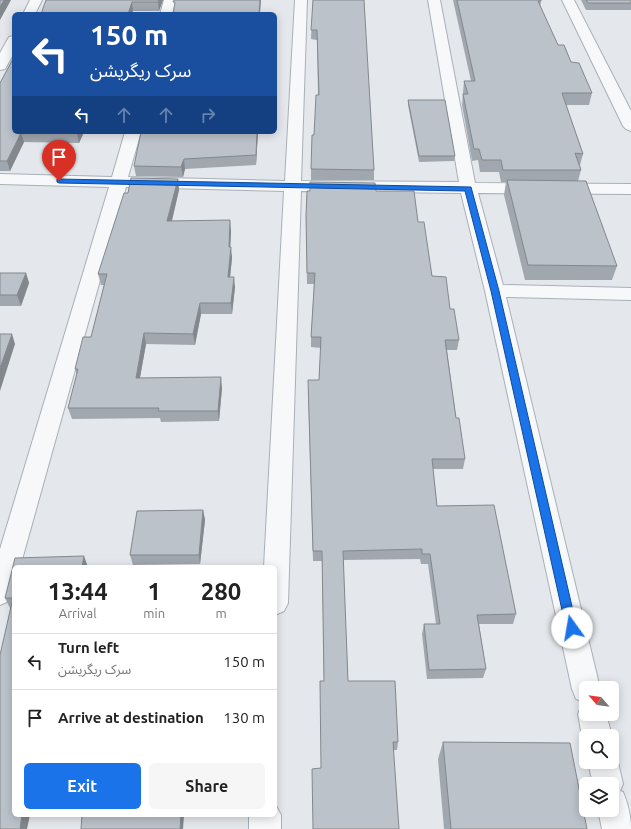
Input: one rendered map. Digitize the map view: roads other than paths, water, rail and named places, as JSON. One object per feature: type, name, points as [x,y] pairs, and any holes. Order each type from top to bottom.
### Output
[{"type":"street","points":[[30,12],[36,0]]},
{"type":"street","points":[[167,12],[170,0]]},
{"type":"street","points":[[277,565],[301,0]]},
{"type":"street","points":[[434,0],[468,188],[495,291],[584,681]]},
{"type":"street","points":[[568,0],[631,126]]},
{"type":"street","points":[[0,66],[12,44]]},
{"type":"street","points":[[0,593],[131,134]]},
{"type":"street","points":[[0,179],[294,186],[631,189]]},
{"type":"street","points":[[495,291],[631,294]]},
{"type":"street","points":[[265,817],[265,829]]},
{"type":"street","points":[[615,817],[618,829]]}]
